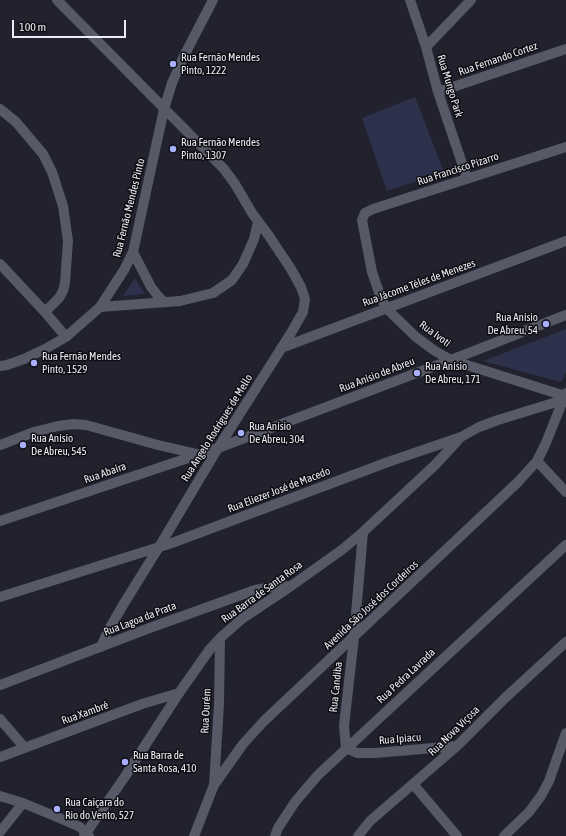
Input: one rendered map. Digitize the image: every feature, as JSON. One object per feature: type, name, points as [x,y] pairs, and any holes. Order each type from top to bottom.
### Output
[{"type":"street","name":"Rua Angelo Rodrigues de Mello","points":[[57,0],[224,169],[290,269],[301,287],[305,299],[303,312],[218,448],[123,605],[108,631],[101,647]]},
{"type":"street","name":"Rua Fernão Mendes Pinto","points":[[0,366],[24,359],[66,337],[100,307],[124,270],[132,252],[164,109],[172,83],[213,0]]},
{"type":"street","name":"Rua Mungo Park","points":[[410,0],[426,47],[438,92],[467,178]]},
{"type":"street","points":[[426,47],[471,0]]},
{"type":"street","name":"Rua Fernando Cortez","points":[[438,92],[566,49]]},
{"type":"street","points":[[0,109],[16,122],[43,154],[52,172],[63,206],[68,240],[65,284],[59,298],[46,312]]},
{"type":"street","name":"Rua Francisco Pizarro","points":[[362,220],[365,213],[373,209],[566,147]]},
{"type":"street","name":"Rua Ivoti","points":[[362,220],[372,272],[380,295],[386,308],[416,337],[435,351],[451,360],[565,396]]},
{"type":"street","points":[[100,307],[164,302],[195,298],[213,293],[232,280],[248,252],[258,222]]},
{"type":"street","name":"Rua Jácome Téles de Menezes","points":[[281,348],[566,241]]},
{"type":"street","points":[[132,252],[152,287],[164,302]]},
{"type":"street","points":[[0,264],[46,312],[66,337]]},
{"type":"street","name":"Rua Anísio de Abreu","points":[[218,448],[566,315]]},
{"type":"street","name":"Rua Eliezer José de Macedo","points":[[0,597],[159,547],[388,462],[461,437],[479,427],[565,396]]},
{"type":"street","name":"Avenida São José dos Cordeiros","points":[[194,836],[214,786],[243,744],[264,721],[518,482],[537,461],[546,445],[565,396]]},
{"type":"street","points":[[0,445],[58,426],[80,424],[198,454]]},
{"type":"street","name":"Rua Barra de Santa Rosa","points":[[86,835],[179,694],[210,649],[220,638],[243,618],[292,586],[363,532],[435,465],[461,437]]},
{"type":"street","name":"Rua Abaíra","points":[[0,521],[218,448]]},
{"type":"street","points":[[537,461],[566,492]]},
{"type":"street","name":"Rua Candiba","points":[[346,748],[344,726],[354,637],[363,532]]},
{"type":"street","name":"Rua Pedra Lavrada","points":[[275,836],[278,828],[295,802],[318,775],[566,545]]},
{"type":"street","name":"Rua Lagoa da Prata","points":[[0,685],[167,621],[255,590],[292,586]]},
{"type":"street","name":"Rua Ourém","points":[[214,786],[219,704],[220,638]]},
{"type":"street","name":"Rua Nova Viçosa","points":[[358,836],[370,821],[457,746],[505,698],[566,642]]},
{"type":"street","name":"Rua Xambré","points":[[0,757],[142,704],[179,694]]},
{"type":"street","points":[[0,719],[25,748]]},
{"type":"street","points":[[504,836],[529,812],[541,796],[566,733]]},
{"type":"street","name":"Rua Ipiacu","points":[[346,748],[357,753],[375,753],[457,746]]},
{"type":"street","points":[[413,784],[457,836]]},
{"type":"street","points":[[0,796],[23,803],[80,827],[86,835]]},
{"type":"street","points":[[0,832],[23,803]]},
{"type":"shaded area","points":[[415,97],[444,172],[387,191],[362,118]]},
{"type":"shaded area","points":[[135,278],[145,294],[123,296]]},
{"type":"shaded area","points":[[566,329],[566,372],[562,381],[560,382],[483,361]]},
{"type":"place","name":"Rua Fernão Mendes Pinto, 1222","points":[[173,64]]},
{"type":"place","name":"Rua Fernão Mendes Pinto, 1307","points":[[173,149]]},
{"type":"place","name":"Rua Anísio De Abreu, 54","points":[[546,324]]},
{"type":"place","name":"Rua Fernão Mendes Pinto, 1529","points":[[34,363]]},
{"type":"place","name":"Rua Anísio De Abreu, 171","points":[[417,373]]},
{"type":"place","name":"Rua Anísio De Abreu, 304","points":[[241,433]]},
{"type":"place","name":"Rua Anísio De Abreu, 545","points":[[23,445]]},
{"type":"place","name":"Rua Barra de Santa Rosa, 410","points":[[125,762]]},
{"type":"place","name":"Rua Caiçara do Rio do Vento, 527","points":[[57,809]]}]
